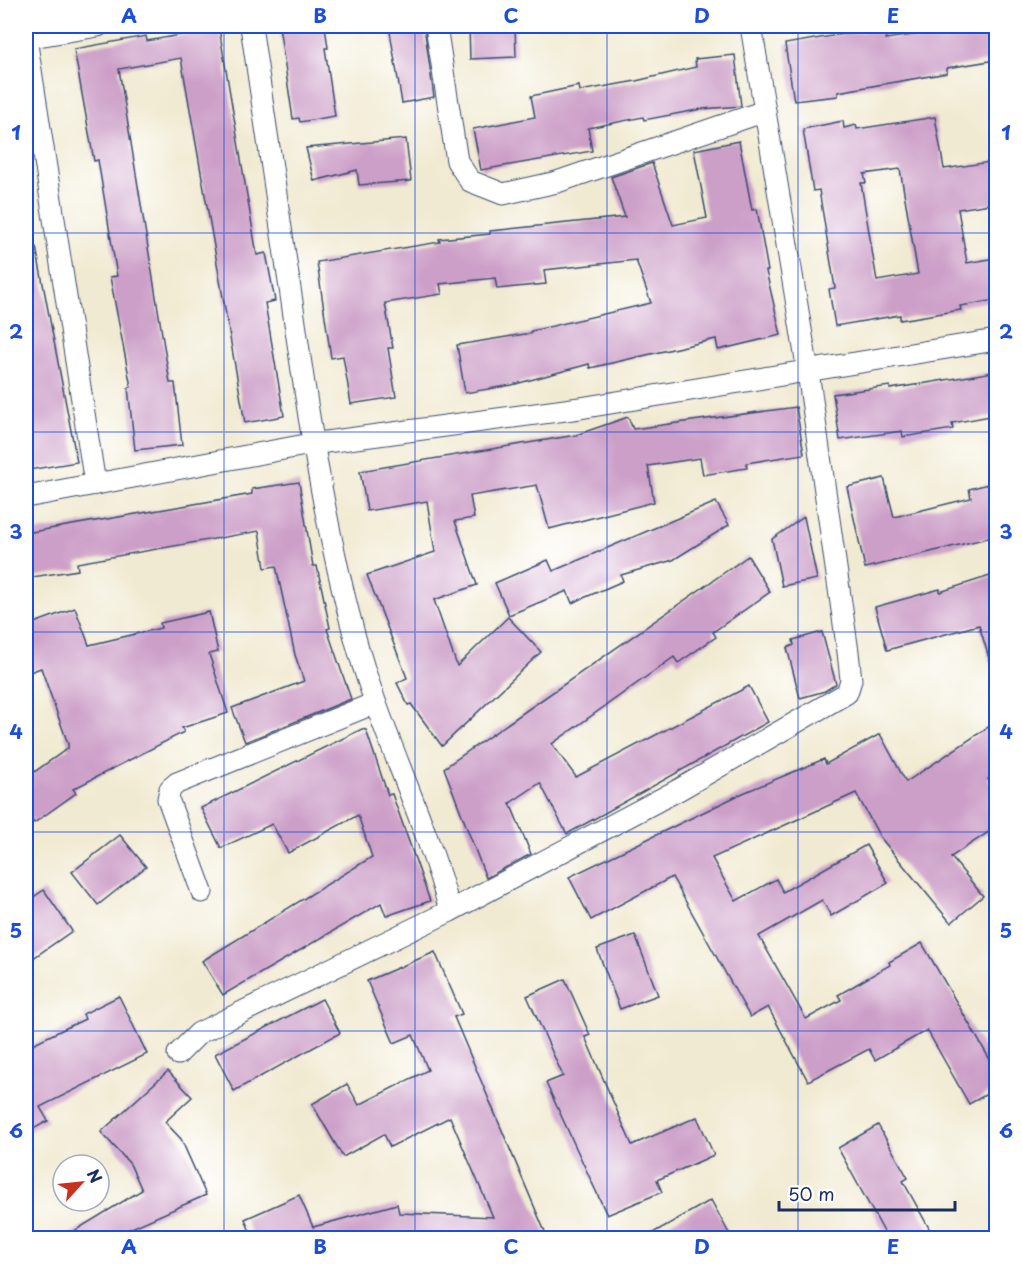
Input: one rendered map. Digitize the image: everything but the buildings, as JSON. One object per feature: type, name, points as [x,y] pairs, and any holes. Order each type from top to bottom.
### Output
[{"type":"street","points":[[95,484],[26,38],[98,26]]},
{"type":"street","points":[[251,26],[311,444],[328,531],[354,636],[375,703],[442,880],[450,911]]},
{"type":"street","points":[[436,26],[457,161],[470,181],[503,194],[557,182],[765,111]]},
{"type":"street","points":[[178,1054],[199,1033],[450,911],[680,789],[847,693],[851,680],[848,652],[808,372],[752,26]]},
{"type":"street","points":[[26,497],[311,444],[580,408],[996,340]]},
{"type":"street","points":[[202,892],[168,799],[170,789],[226,762],[375,703]]}]
